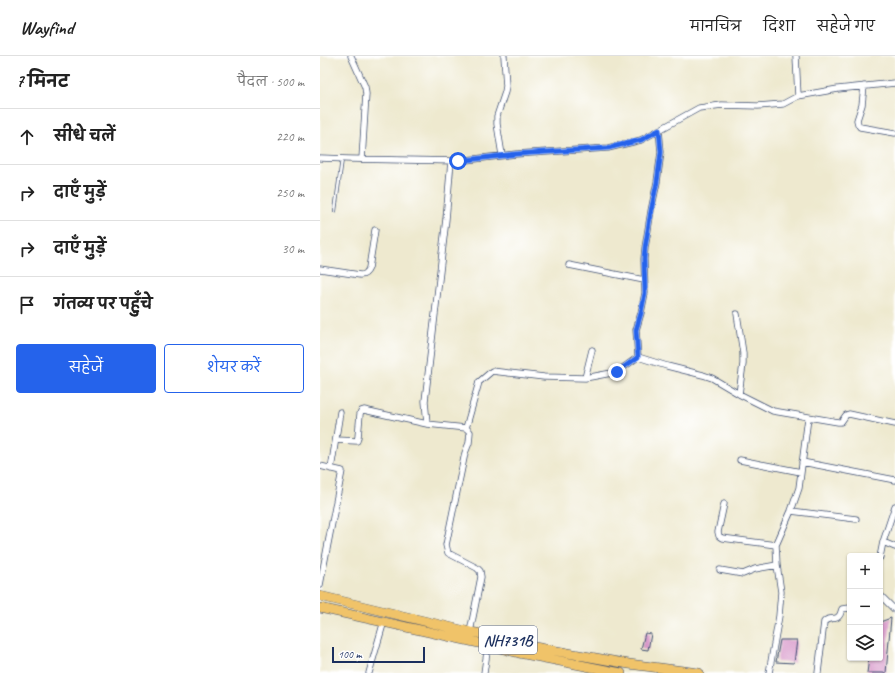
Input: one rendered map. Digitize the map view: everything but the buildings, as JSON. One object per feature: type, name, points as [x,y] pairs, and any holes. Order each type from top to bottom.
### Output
[{"type":"highway","name":"NH731B","points":[[320,596],[470,632],[490,635],[529,646],[629,664],[698,673]]},
{"type":"highway","points":[[320,608],[384,621],[519,653],[621,673]]},
{"type":"street","points":[[351,56],[365,88],[366,94],[362,159]]},
{"type":"street","points":[[502,155],[497,116],[506,86],[504,56]]},
{"type":"street","points":[[796,56],[798,96]]},
{"type":"street","points":[[320,158],[458,161],[502,155],[608,148],[641,140],[699,108],[722,105],[758,106],[783,104],[798,96],[838,89],[895,83]]},
{"type":"street","points":[[864,86],[862,105],[857,120],[858,124],[860,127],[895,133]]},
{"type":"street","points":[[638,357],[636,330],[645,293],[645,248],[661,152],[659,130]]},
{"type":"street","points":[[426,424],[425,400],[446,219],[451,161]]},
{"type":"street","points":[[320,269],[364,275],[369,268],[376,230]]},
{"type":"street","points":[[569,265],[644,280]]},
{"type":"street","points":[[737,314],[743,353],[739,394]]},
{"type":"street","points":[[585,378],[592,350]]},
{"type":"street","points":[[466,428],[479,382],[492,371],[544,377],[585,378],[617,372],[638,357]]},
{"type":"street","points":[[638,357],[712,378],[739,394],[773,411],[838,422],[841,422],[846,415],[849,414],[895,424]]},
{"type":"street","points":[[336,440],[357,441],[360,414],[361,411],[364,410],[426,424],[466,428],[470,432],[469,443],[465,453],[446,545],[448,553],[480,571],[481,577],[470,632]]},
{"type":"street","points":[[331,469],[340,412]]},
{"type":"street","points":[[769,673],[779,616],[781,592],[776,565],[776,545],[792,511],[799,488],[808,418]]},
{"type":"street","points":[[740,460],[801,472]]},
{"type":"street","points":[[802,462],[895,480]]},
{"type":"street","points":[[320,466],[342,471],[320,585]]},
{"type":"street","points":[[724,504],[718,532],[719,536],[722,538],[776,545]]},
{"type":"street","points":[[881,553],[895,506]]},
{"type":"street","points":[[792,511],[856,519]]},
{"type":"street","points":[[883,542],[895,547]]},
{"type":"street","points":[[720,570],[743,574],[754,569],[776,565]]},
{"type":"street","points":[[883,598],[895,610]]},
{"type":"street","points":[[818,673],[824,622],[828,619],[837,618],[842,609],[847,608]]},
{"type":"street","points":[[370,673],[384,621]]},
{"type":"street","points":[[484,673],[488,645]]},
{"type":"lane","points":[[335,211],[342,159]]},
{"type":"route","points":[[458,161],[516,154],[608,148],[641,140],[659,130],[661,152],[644,259],[645,293],[636,330],[638,357],[617,372]]}]
